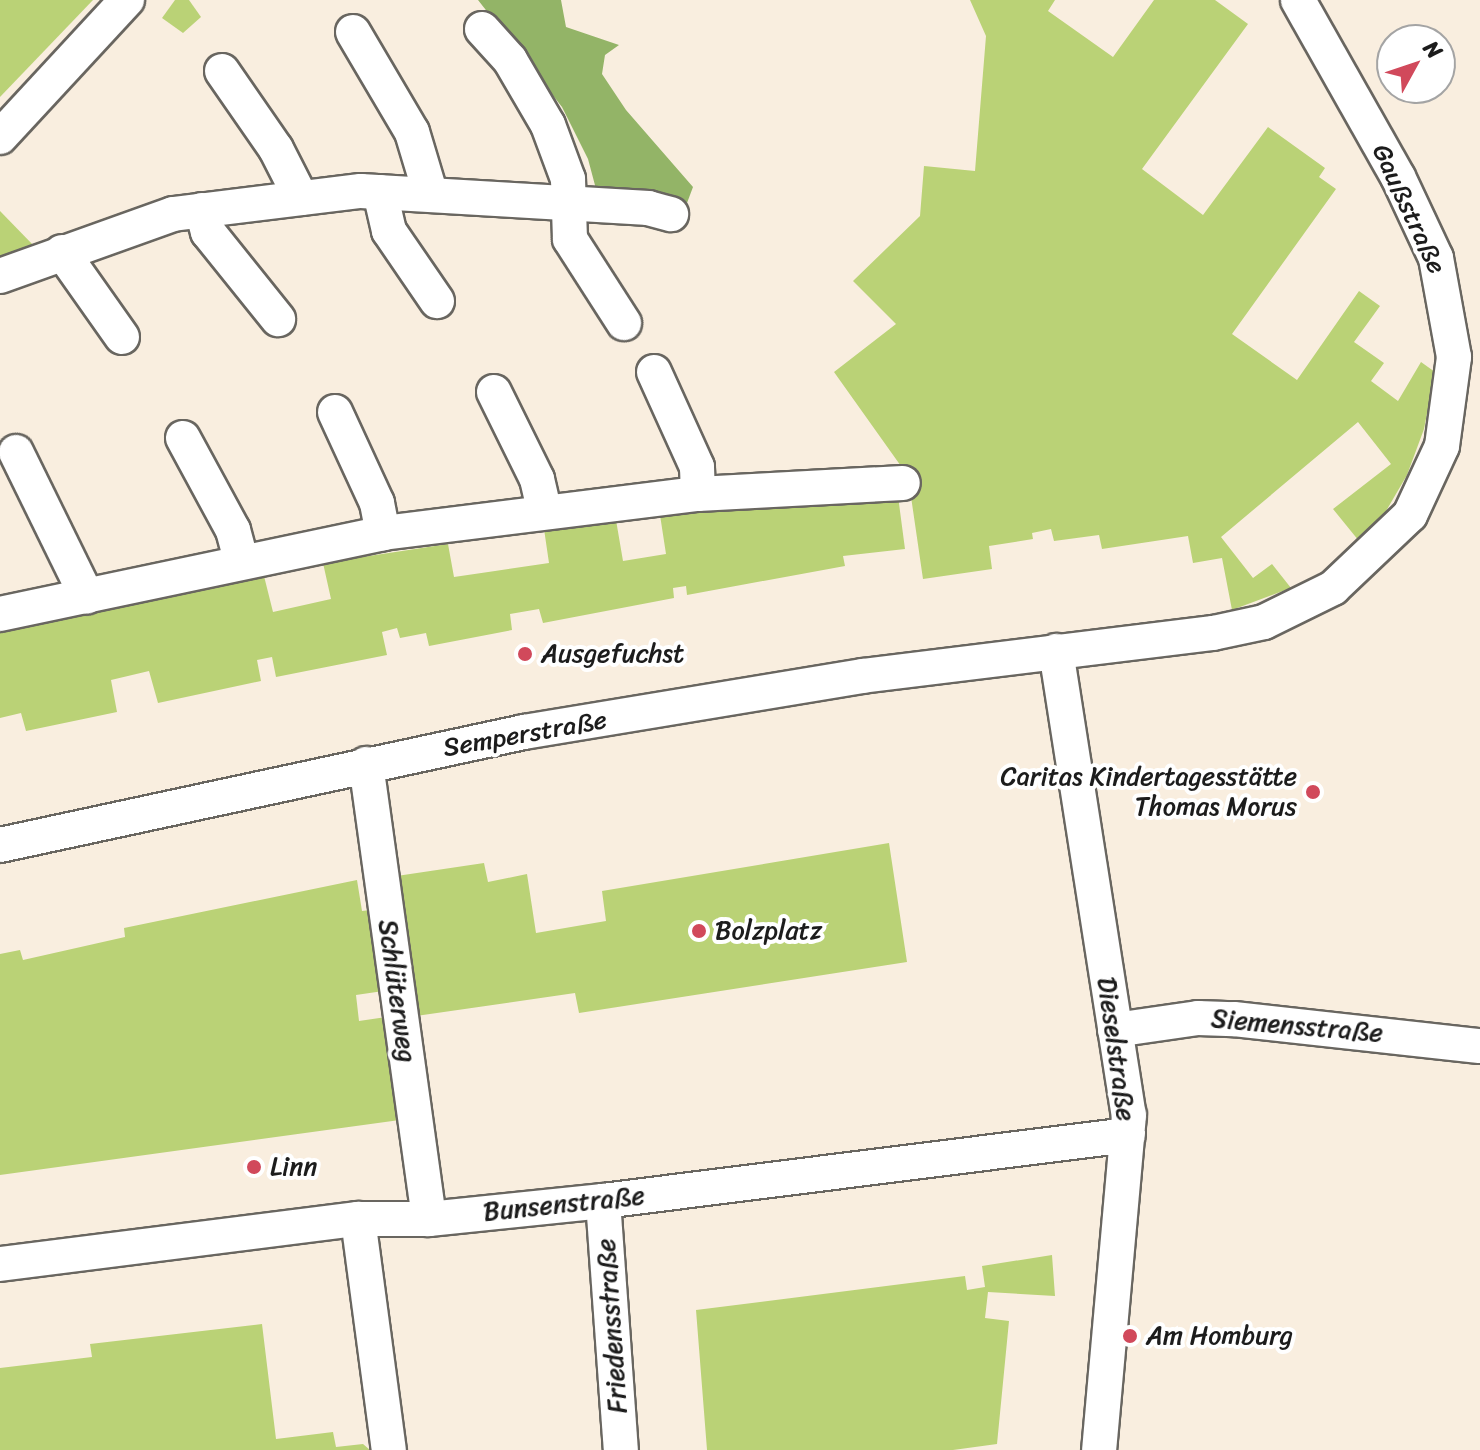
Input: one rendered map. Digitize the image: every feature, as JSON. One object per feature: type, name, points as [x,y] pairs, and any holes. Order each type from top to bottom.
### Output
[{"type":"street","points":[[0,137],[127,0]]},
{"type":"street","name":"Gaußstraße","points":[[1056,651],[1213,633],[1296,609],[1333,588],[1403,523],[1438,457],[1451,406],[1454,357],[1436,258],[1398,177],[1298,0]]},
{"type":"street","points":[[482,29],[510,60],[548,125],[568,179],[570,239],[624,323]]},
{"type":"street","points":[[353,32],[412,132],[430,192]]},
{"type":"street","points":[[222,71],[276,149],[301,198]]},
{"type":"street","points":[[380,192],[389,231],[437,301]]},
{"type":"street","points":[[0,276],[173,214],[301,198],[430,192],[567,206],[648,208],[671,214]]},
{"type":"street","points":[[202,210],[208,232],[278,319]]},
{"type":"street","points":[[62,252],[122,337]]},
{"type":"street","points":[[654,372],[697,467],[698,494]]},
{"type":"street","points":[[494,392],[537,479],[544,509]]},
{"type":"street","points":[[335,412],[377,503],[383,533]]},
{"type":"street","points":[[183,438],[233,530],[241,559]]},
{"type":"street","points":[[16,452],[87,597]]},
{"type":"street","points":[[0,614],[87,597],[241,559],[383,533],[544,509],[698,494],[903,483]]},
{"type":"street","name":"Semperstraße","points":[[0,845],[366,764],[811,684],[1056,651]]},
{"type":"street","name":"Dieselstraße","points":[[1056,651],[1115,1030],[1128,1135],[1099,1450]]},
{"type":"street","name":"Schlüterweg","points":[[366,764],[429,1219]]},
{"type":"street","name":"Siemensstraße","points":[[1115,1030],[1234,1019],[1480,1046]]},
{"type":"street","name":"Bunsenstraße","points":[[0,1264],[358,1219],[429,1219],[603,1201],[1128,1135]]},
{"type":"street","name":"Friedensstraße","points":[[603,1201],[621,1450]]},
{"type":"street","points":[[358,1219],[389,1450]]},
{"type":"green space","points":[[0,0],[93,0],[0,97]]},
{"type":"green space","points":[[175,0],[189,0],[201,17],[183,33],[162,18]]},
{"type":"green space","points":[[478,0],[561,0],[566,27],[619,45],[605,55],[602,74],[626,110],[693,187],[687,203],[596,189],[588,159],[562,107]]},
{"type":"green space","points":[[970,0],[1055,0],[1048,11],[1113,57],[1154,0],[1215,0],[1248,24],[1142,169],[1203,215],[1268,127],[1325,168],[1319,177],[1336,189],[1232,334],[1297,380],[1359,291],[1380,306],[1354,342],[1384,363],[1371,381],[1398,401],[1421,362],[1435,372],[1424,429],[1407,475],[1382,518],[1359,541],[1333,509],[1391,464],[1358,422],[1221,537],[1253,578],[1272,564],[1291,588],[1232,610],[1222,558],[1193,563],[1188,536],[1102,549],[1099,535],[1054,541],[1051,529],[1032,533],[1033,539],[989,546],[992,569],[923,579],[908,476],[834,372],[896,324],[853,281],[920,216],[924,166],[975,171],[986,36]]},
{"type":"green space","points":[[0,211],[35,247],[0,263]]},
{"type":"green space","points":[[898,496],[905,549],[843,556],[845,566],[687,595],[686,586],[673,588],[674,598],[543,623],[539,609],[510,614],[512,630],[429,646],[426,633],[400,638],[397,628],[382,632],[387,655],[276,677],[272,657],[257,660],[261,681],[158,703],[149,671],[111,680],[117,712],[26,731],[21,713],[0,718],[0,630],[263,572],[273,612],[331,599],[323,563],[448,544],[454,577],[549,563],[544,529],[616,520],[623,561],[666,554],[660,515]]},
{"type":"green space","points":[[889,843],[907,962],[579,1013],[575,993],[409,1017],[390,877],[484,863],[488,882],[527,874],[536,933],[606,921],[602,891]]},
{"type":"green space","points":[[357,880],[362,911],[379,909],[390,990],[356,995],[359,1021],[393,1016],[407,1119],[0,1175],[0,954],[20,950],[23,960],[125,937],[124,928]]},
{"type":"green space","points":[[1052,1255],[1055,1296],[988,1292],[985,1318],[1009,1321],[997,1444],[953,1450],[707,1450],[696,1310],[965,1276],[967,1290],[985,1287],[982,1266]]},
{"type":"green space","points":[[262,1324],[276,1439],[333,1432],[336,1447],[363,1444],[370,1450],[0,1450],[0,1368],[92,1357],[90,1344]]},
{"type":"place","name":"Ausgefuchst","points":[[525,654]]},
{"type":"place","name":"Caritas Kindertagesstätte Thomas Morus","points":[[1313,792]]},
{"type":"place","name":"Bolzplatz","points":[[699,931]]},
{"type":"place","name":"Linn","points":[[254,1167]]},
{"type":"place","name":"Am Homburg","points":[[1130,1336]]}]
